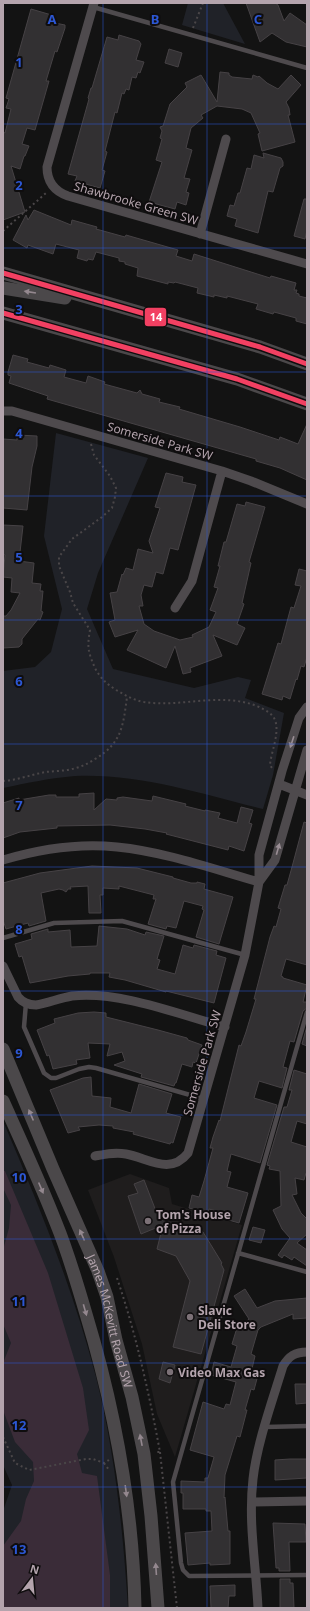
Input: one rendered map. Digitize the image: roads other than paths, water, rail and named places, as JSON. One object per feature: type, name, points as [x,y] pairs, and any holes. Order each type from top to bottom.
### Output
[{"type":"main road","points":[[7,273],[260,347],[307,364]]},
{"type":"main road","points":[[3,288],[110,304]]},
{"type":"main road","points":[[3,313],[237,379],[307,404]]},
{"type":"main road","name":"James McKevitt Road SW","points":[[3,1049],[53,1169],[98,1271],[107,1297],[116,1340],[132,1397],[144,1454],[151,1516],[158,1608]]},
{"type":"main road","name":"James McKevitt Road SW","points":[[3,1101],[56,1223],[76,1278],[100,1359],[113,1415],[125,1489],[131,1532],[135,1608]]},
{"type":"street","name":"Shawbrooke Green SW","points":[[93,5],[47,167],[47,175],[52,187],[58,192],[68,196],[307,264]]},
{"type":"street","points":[[200,234],[226,139]]},
{"type":"street","name":"Somerside Park SW","points":[[3,411],[12,411],[222,471],[251,480],[307,504]]},
{"type":"street","points":[[176,608],[192,581],[222,471]]},
{"type":"street","name":"Somerside Park SW","points":[[95,1156],[115,1153],[127,1154],[167,1165],[179,1162],[188,1153],[205,1099],[244,955],[259,882],[259,855],[300,718],[307,706]]},
{"type":"street","name":"Somerside Park SW","points":[[259,882],[275,860],[307,750]]},
{"type":"street","points":[[279,784],[307,795]]},
{"type":"street","points":[[3,860],[27,853],[70,847],[116,847],[165,855],[259,882]]},
{"type":"street","points":[[3,966],[18,998],[26,1003],[36,1005],[71,996],[114,997],[225,1027]]},
{"type":"street","points":[[258,1608],[257,1576],[252,1531],[252,1502],[256,1459],[283,1366],[286,1360],[295,1354],[307,1352]]},
{"type":"street","points":[[252,1502],[307,1501]]},
{"type":"lane","points":[[93,5],[307,68]]},
{"type":"lane","points":[[3,938],[54,923],[122,921],[244,955]]},
{"type":"lane","points":[[26,1003],[24,1027],[42,1070],[47,1076],[56,1078],[79,1069],[89,1067],[96,1068],[205,1099]]},
{"type":"lane","points":[[307,1012],[173,1482],[181,1563],[186,1574],[195,1577],[307,1575]]},
{"type":"lane","points":[[238,1253],[307,1272]]},
{"type":"lane","points":[[265,1427],[307,1426]]},
{"type":"place","name":"Tom's House of Pizza","points":[[148,1221]]},
{"type":"place","name":"Slavic Deli Store","points":[[190,1317]]},
{"type":"place","name":"Video Max Gas","points":[[170,1372]]}]
